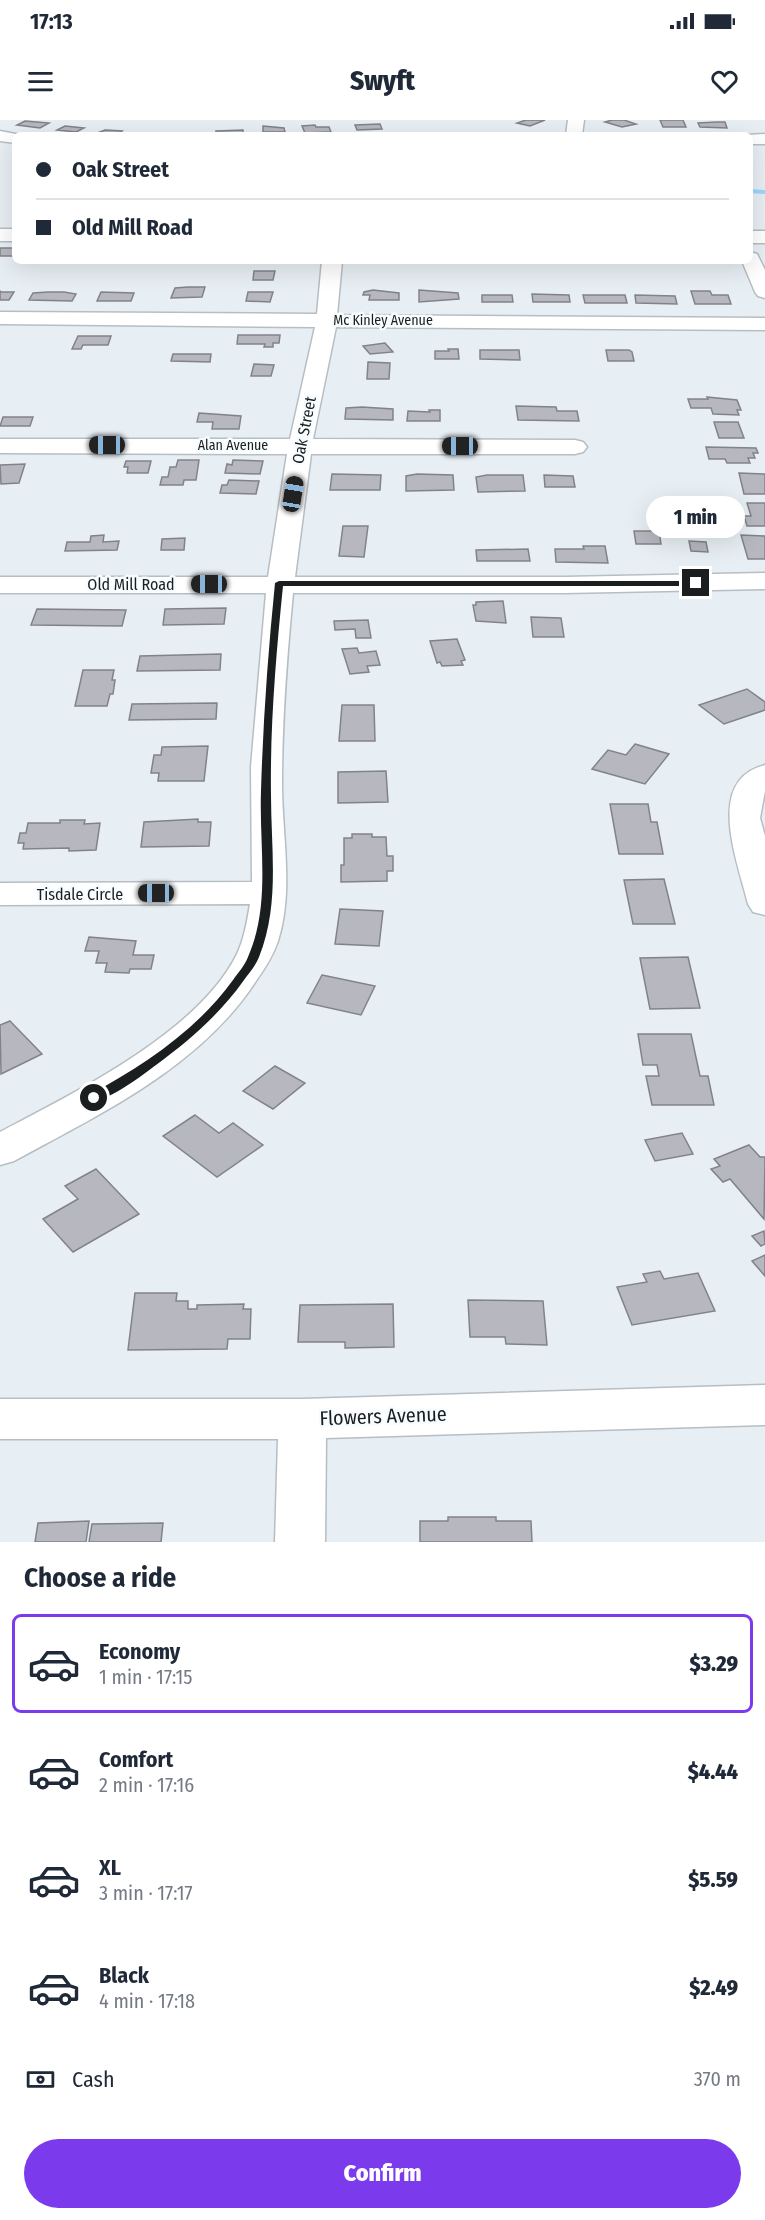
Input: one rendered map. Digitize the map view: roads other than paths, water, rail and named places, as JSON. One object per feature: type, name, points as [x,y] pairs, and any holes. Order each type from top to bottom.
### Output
[{"type":"street","name":"Oak Street","points":[[0,1150],[131,1077],[183,1039],[224,1000],[253,959],[266,919],[269,893],[266,794],[274,632],[279,583],[301,446],[326,320],[332,264]]},
{"type":"street","points":[[753,264],[765,292]]},
{"type":"street","name":"Mc Kinley Avenue","points":[[0,318],[765,324]]},
{"type":"street","name":"Alan Avenue","points":[[0,446],[574,447]]},
{"type":"street","name":"Old Mill Road","points":[[0,585],[279,583],[565,585],[765,581]]},
{"type":"street","points":[[765,774],[750,786],[744,818],[765,904]]},
{"type":"street","name":"Tisdale Circle","points":[[0,894],[269,893]]},
{"type":"street","name":"Flowers Avenue","points":[[0,1419],[302,1419],[765,1405]]},
{"type":"street","points":[[300,1542],[302,1419]]},
{"type":"waterway","points":[[753,191],[765,192]]}]
